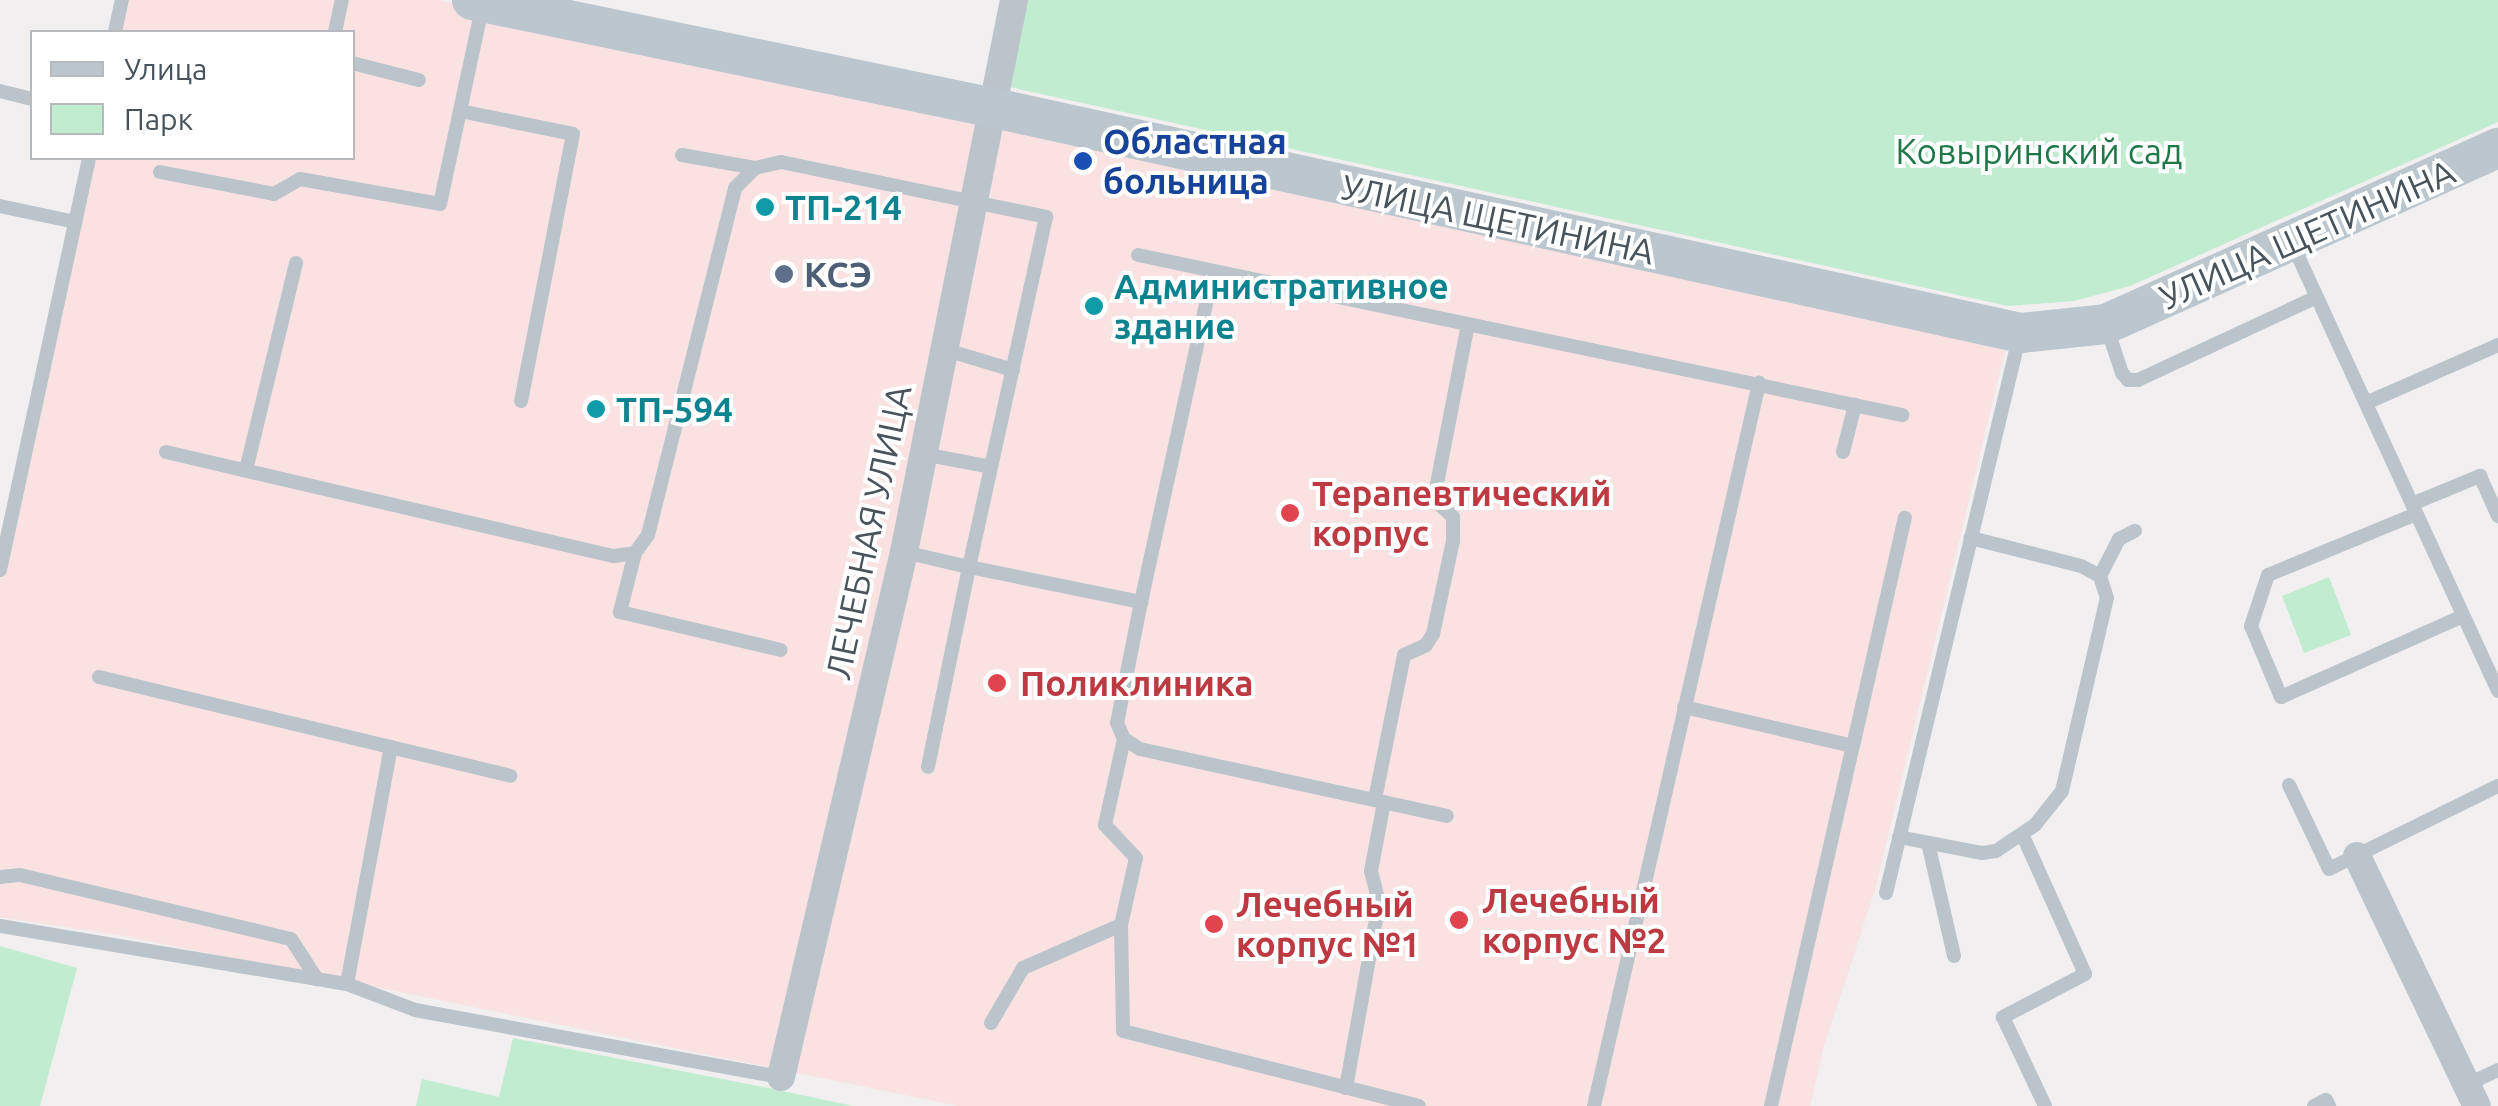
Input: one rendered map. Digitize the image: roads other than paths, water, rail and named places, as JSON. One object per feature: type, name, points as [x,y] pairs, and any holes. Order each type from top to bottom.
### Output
[{"type":"street","name":"ЛЕЧЕБНАЯ УЛИЦА","points":[[781,1077],[904,552],[1014,0]]},
{"type":"street","name":"УЛИЦА ЩЕТИНИНА","points":[[478,1],[994,108],[2020,333],[2106,324],[2498,148]]},
{"type":"street","points":[[2357,856],[2472,1095]]},
{"type":"lane","points":[[115,30],[122,0]]},
{"type":"lane","points":[[335,30],[342,0]]},
{"type":"lane","points":[[160,172],[274,194],[300,179],[440,204],[478,1]]},
{"type":"lane","points":[[355,64],[419,80]]},
{"type":"lane","points":[[0,92],[30,99]]},
{"type":"lane","points":[[460,111],[573,134],[520,401]]},
{"type":"lane","points":[[682,156],[755,168],[781,162],[1046,217],[928,768]]},
{"type":"lane","points":[[0,570],[88,160]]},
{"type":"lane","points":[[755,168],[735,188],[648,535],[635,552],[620,612],[781,650]]},
{"type":"lane","points":[[0,206],[75,222]]},
{"type":"lane","points":[[2291,242],[2498,692]]},
{"type":"lane","points":[[1138,255],[1902,415]]},
{"type":"lane","points":[[246,470],[296,263]]},
{"type":"lane","points":[[1213,271],[1141,602],[1118,722],[1124,739],[1105,825],[1136,858],[1121,925],[1124,1031],[1418,1106]]},
{"type":"lane","points":[[2106,324],[2122,373],[2128,380],[2138,380],[2316,297]]},
{"type":"lane","points":[[1346,1088],[1378,902],[1371,872],[1404,656],[1426,645],[1433,634],[1454,541],[1453,517],[1434,499],[1468,324]]},
{"type":"lane","points":[[1886,893],[2020,333]]},
{"type":"lane","points":[[2366,403],[2498,345]]},
{"type":"lane","points":[[946,350],[1012,370]]},
{"type":"lane","points":[[1594,1106],[1758,383]]},
{"type":"lane","points":[[1843,452],[1855,405]]},
{"type":"lane","points":[[166,452],[614,556],[635,552]]},
{"type":"lane","points":[[924,454],[991,468]]},
{"type":"lane","points":[[2463,616],[2281,697],[2251,626],[2268,575],[2480,476],[2498,516]]},
{"type":"lane","points":[[1771,1106],[1905,518]]},
{"type":"lane","points":[[2100,576],[2119,539],[2135,531]]},
{"type":"lane","points":[[1899,838],[1982,853],[2022,836],[2050,811],[2062,791],[2107,598],[2100,576],[2081,566],[1971,538]]},
{"type":"lane","points":[[904,552],[1141,602]]},
{"type":"lane","points":[[99,676],[510,776]]},
{"type":"lane","points":[[1684,707],[1853,746]]},
{"type":"lane","points":[[1124,739],[1140,749],[1446,816]]},
{"type":"lane","points":[[347,984],[392,747]]},
{"type":"lane","points":[[2288,786],[2329,869],[2498,786]]},
{"type":"lane","points":[[2022,836],[2085,974],[2003,1018],[2044,1106]]},
{"type":"lane","points":[[1928,843],[1954,956]]},
{"type":"lane","points":[[0,877],[20,876],[291,939],[317,979]]},
{"type":"lane","points":[[991,1023],[1023,968],[1121,925]]},
{"type":"lane","points":[[0,926],[347,984],[415,1010],[781,1077]]},
{"type":"lane","points":[[2472,1095],[2498,1070]]},
{"type":"lane","points":[[2314,1106],[2326,1100],[2329,1106]]},
{"type":"place","name":"Областная больница","points":[[1083,161]]},
{"type":"place","name":"ТП-214","points":[[765,207]]},
{"type":"place","name":"КСЭ","points":[[784,274]]},
{"type":"place","name":"Административное здание","points":[[1094,306]]},
{"type":"place","name":"ТП-594","points":[[596,409]]},
{"type":"place","name":"Терапевтический корпус","points":[[1290,513]]},
{"type":"place","name":"Поликлиника","points":[[997,683]]},
{"type":"place","name":"Лечебный корпус №2","points":[[1459,920]]},
{"type":"place","name":"Лечебный корпус №1","points":[[1214,924]]},
{"type":"park label","name":"Ковыринский сад","points":[[2039,151]]}]
